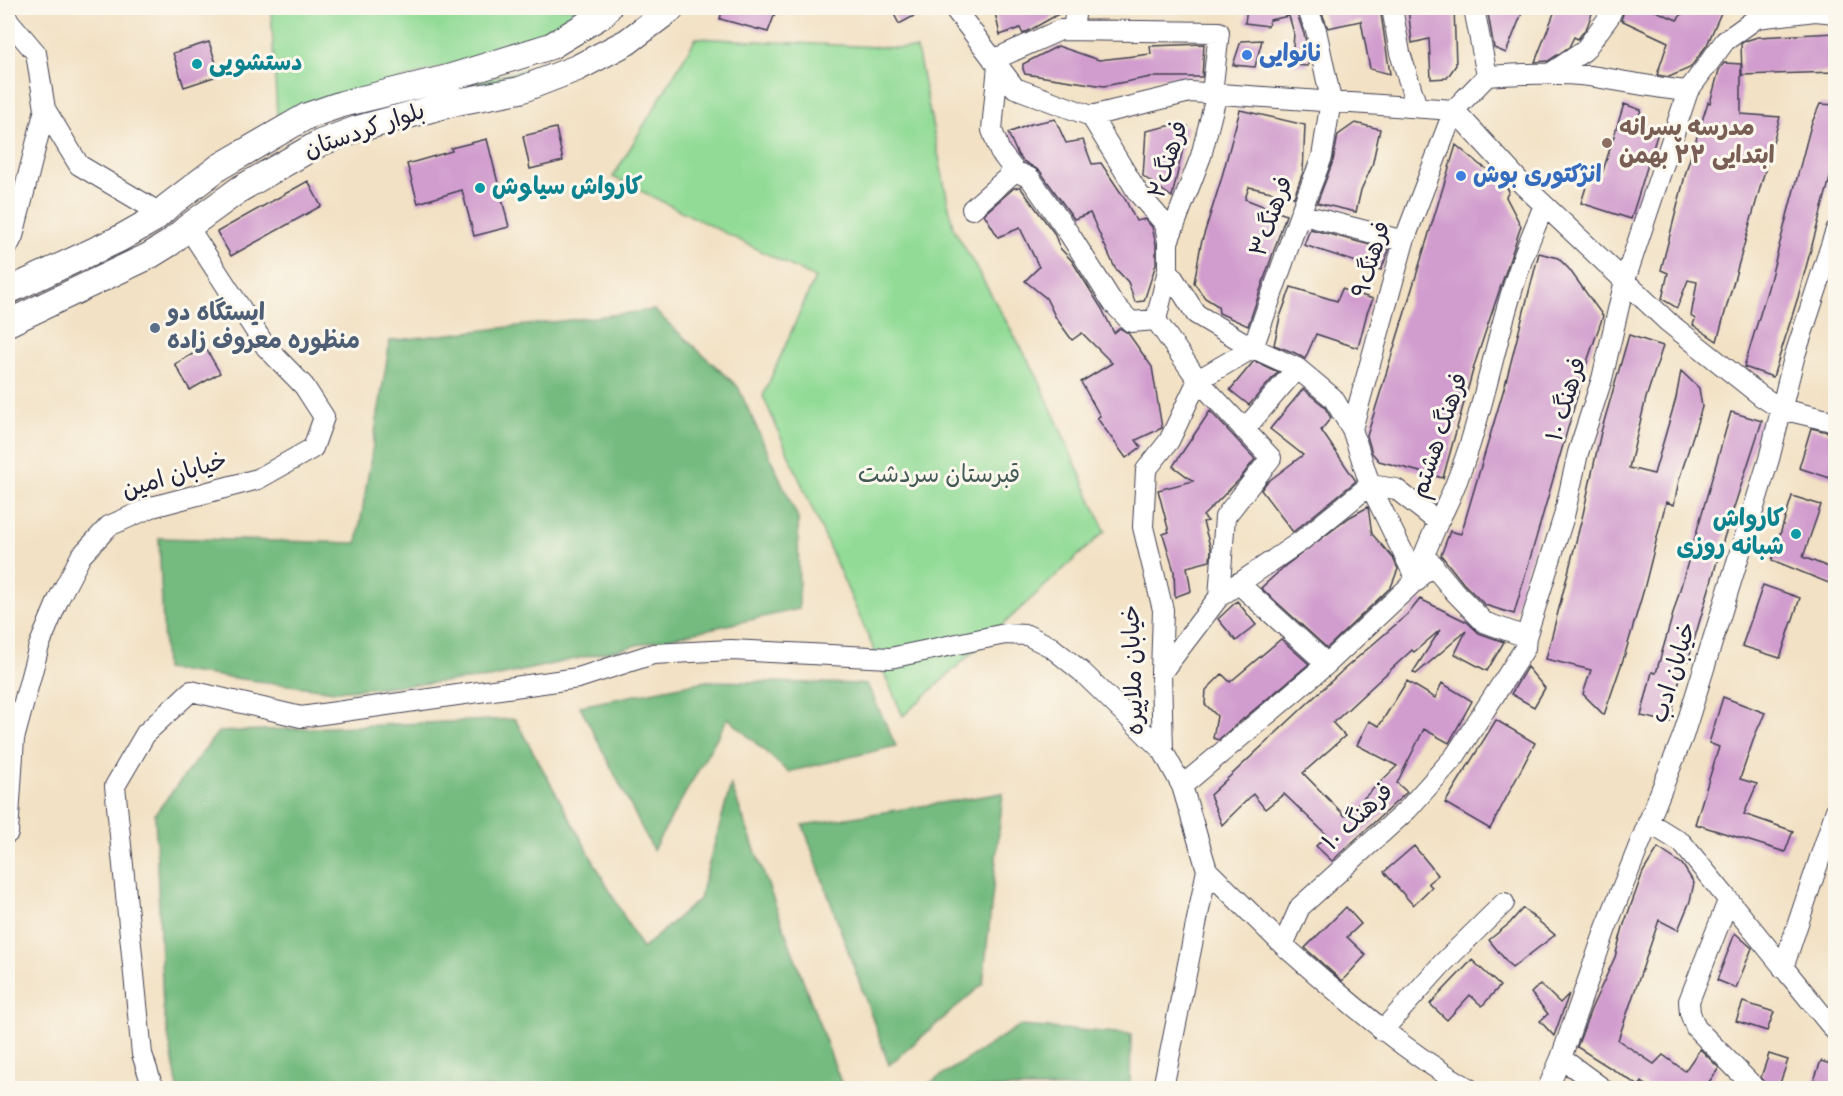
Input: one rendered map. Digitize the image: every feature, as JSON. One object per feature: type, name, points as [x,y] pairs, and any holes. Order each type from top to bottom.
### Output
[{"type":"main road","name":"بلوار کردستان","points":[[8,291],[119,239],[154,219],[219,168],[307,116],[448,78],[551,46],[602,15],[608,8]]},
{"type":"main road","name":"بلوار کردستان","points":[[8,323],[148,256],[170,243],[188,226],[240,189],[287,160],[330,140],[371,126],[457,102],[520,90],[577,68],[627,42],[672,8]]},
{"type":"main road","points":[[369,98],[356,115],[371,126]]},
{"type":"main road","points":[[324,110],[340,119],[330,140]]},
{"type":"street","points":[[954,8],[1015,88],[1091,116],[1190,92],[1454,110],[1523,185],[1668,322],[1761,396],[1781,409],[1836,422]]},
{"type":"street","points":[[995,63],[1060,30],[1073,30],[1076,8]]},
{"type":"street","points":[[1307,8],[1317,30],[1331,100]]},
{"type":"street","points":[[1392,8],[1400,53],[1417,107]]},
{"type":"street","points":[[1474,8],[1487,75]]},
{"type":"street","points":[[1551,74],[1584,51],[1610,17],[1613,8]]},
{"type":"street","name":"فرهنگ ۱۰","points":[[1283,945],[1300,907],[1408,809],[1455,756],[1525,648],[1526,638],[1564,516],[1578,453],[1602,379],[1625,280],[1688,91],[1725,40],[1756,18],[1815,11],[1836,13]]},
{"type":"street","points":[[8,20],[36,53],[45,109],[79,165],[160,213]]},
{"type":"street","name":"فرهنگ۲","points":[[1073,30],[1219,32],[1214,93],[1201,156],[1168,242]]},
{"type":"street","points":[[995,63],[992,130],[1000,153],[1015,171],[1030,178],[1113,303],[1131,322],[1155,320]]},
{"type":"street","points":[[1454,110],[1487,75],[1589,76],[1655,88],[1688,91]]},
{"type":"street","name":"فرهنگ۳","points":[[1253,348],[1322,157],[1331,100]]},
{"type":"street","points":[[8,246],[13,236],[45,109]]},
{"type":"street","name":"فرهنگ۹","points":[[1352,429],[1404,241],[1454,110]]},
{"type":"street","points":[[1091,116],[1138,193],[1164,224],[1168,242],[1168,270],[1155,320]]},
{"type":"street","points":[[972,209],[1015,171]]},
{"type":"street","name":"فرهنگ هشتم","points":[[1370,485],[1396,489],[1438,522],[1457,481],[1480,408],[1518,269],[1544,205]]},
{"type":"street","points":[[1300,214],[1404,241]]},
{"type":"street","name":"خیابان امین","points":[[8,833],[14,739],[39,646],[59,598],[81,556],[109,525],[152,507],[258,479],[313,448],[324,417],[304,386],[266,346],[188,226]]},
{"type":"street","name":"خیابان ادب","points":[[1548,1089],[1606,928],[1683,736],[1769,459],[1781,409],[1830,264],[1836,230]]},
{"type":"street","points":[[1168,270],[1196,314],[1253,348],[1297,368],[1333,398],[1352,429],[1370,485],[1417,581]]},
{"type":"street","points":[[1155,320],[1198,380],[1271,458],[1225,517],[1220,597]]},
{"type":"street","points":[[1198,380],[1253,348]]},
{"type":"street","points":[[1244,430],[1297,368]]},
{"type":"street","name":"خیابان ملاپیره","points":[[1162,1089],[1208,870],[1182,786],[1163,751],[1162,610],[1143,527],[1146,470],[1169,441],[1198,380]]},
{"type":"street","points":[[1161,674],[1220,597],[1301,541],[1370,485]]},
{"type":"street","points":[[1438,522],[1424,555],[1484,622],[1526,638]]},
{"type":"street","points":[[1182,786],[1327,664],[1433,564]]},
{"type":"street","points":[[1239,583],[1327,664]]},
{"type":"street","points":[[153,1089],[142,1054],[115,786],[146,733],[190,691],[301,717],[578,678],[653,654],[731,650],[890,658],[1005,634],[1028,635],[1051,647],[1082,672],[1163,751]]},
{"type":"street","points":[[1784,968],[1836,810]]},
{"type":"street","points":[[1648,822],[1682,843],[1836,1032]]},
{"type":"street","points":[[1208,870],[1283,945],[1382,1031],[1468,1089]]},
{"type":"street","points":[[1728,901],[1689,1001],[1690,1013],[1696,1028],[1755,1089]]},
{"type":"street","points":[[1382,1031],[1442,964],[1504,903]]},
{"type":"street","points":[[1561,1058],[1602,1089]]},
{"type":"green space","points":[[271,8],[623,8],[609,18],[277,116]]},
{"type":"green space","points":[[651,8],[662,8],[574,63],[380,110],[375,108],[572,57],[638,19]]},
{"type":"green space","name":"قبرستان سردشت","points":[[696,38],[917,49],[953,227],[1036,374],[1105,531],[903,716],[763,396],[815,278],[613,177]]},
{"type":"green space","points":[[654,310],[738,387],[798,518],[799,609],[490,678],[335,691],[165,669],[159,538],[357,543],[390,341]]},
{"type":"green space","points":[[706,681],[867,684],[896,746],[788,772],[728,718],[653,850],[580,706]]},
{"type":"green space","points":[[515,719],[642,949],[699,899],[731,785],[843,1088],[178,1088],[163,1007],[155,814],[218,732]]},
{"type":"green space","points":[[1003,793],[983,984],[889,1065],[803,825]]},
{"type":"green space","points":[[1019,1026],[1131,1034],[1130,1088],[922,1088]]},
{"type":"building","points":[[723,8],[777,8],[768,32],[720,19]]},
{"type":"building","points":[[891,8],[929,8],[899,24]]},
{"type":"building","points":[[994,8],[1064,8],[1064,11],[1023,34],[1020,28],[1000,35]]},
{"type":"building","points":[[1247,8],[1295,8],[1309,53],[1308,66],[1292,65],[1294,33],[1289,16],[1270,20],[1268,26],[1245,23]]},
{"type":"building","points":[[1336,8],[1380,8],[1390,74],[1370,69],[1361,21],[1328,28],[1321,11]]},
{"type":"building","points":[[1408,8],[1454,8],[1456,65],[1447,78],[1431,79],[1429,39],[1412,43]]},
{"type":"building","points":[[1487,8],[1524,8],[1506,53],[1494,48]]},
{"type":"building","points":[[1556,8],[1594,8],[1587,27],[1578,39],[1574,37],[1569,47],[1548,61],[1535,62]]},
{"type":"building","points":[[1625,8],[1649,8],[1677,20],[1687,8],[1723,8],[1707,45],[1690,68],[1669,77],[1657,75],[1668,42],[1621,20]]},
{"type":"building","points":[[1836,33],[1836,72],[1742,75],[1741,44],[1745,41],[1758,37]]},
{"type":"building","name":"نانوایی","points":[[1262,40],[1255,67],[1233,65],[1241,41]]},
{"type":"building","name":"دستشویی","points":[[209,42],[220,75],[184,87],[173,53]]},
{"type":"building","points":[[1204,44],[1202,77],[1151,77],[1104,86],[1025,74],[1023,69],[1023,64],[1058,46],[1099,60],[1151,54],[1150,46]]},
{"type":"building","points":[[1724,63],[1741,64],[1741,114],[1780,117],[1717,341],[1693,325],[1695,319],[1691,316],[1697,282],[1688,280],[1677,308],[1662,299],[1668,273],[1661,270],[1687,168],[1719,70]]},
{"type":"building","points":[[1624,104],[1641,110],[1637,122],[1659,129],[1631,219],[1581,203],[1591,171],[1602,174]]},
{"type":"building","points":[[1820,104],[1836,105],[1836,156],[1798,297],[1773,377],[1744,367],[1768,288],[1811,125]]},
{"type":"building","points":[[1240,110],[1305,125],[1303,172],[1294,197],[1249,187],[1245,199],[1286,215],[1248,326],[1219,313],[1218,306],[1205,298],[1194,283],[1201,244]]},
{"type":"building","points":[[1055,119],[1066,143],[1083,140],[1092,164],[1101,163],[1125,199],[1136,221],[1145,219],[1152,227],[1156,244],[1156,264],[1144,301],[1135,302],[1128,282],[1115,268],[1090,213],[1074,219],[1040,171],[1023,161],[1018,155],[1008,133],[1031,124]]},
{"type":"building","points":[[1355,123],[1380,129],[1372,166],[1361,190],[1356,212],[1317,203],[1333,161],[1338,135]]},
{"type":"building","points":[[1173,125],[1188,126],[1172,197],[1143,176],[1146,131]]},
{"type":"building","points":[[556,128],[563,161],[530,169],[523,136]]},
{"type":"building","name":"کارواش سیاوش","points":[[487,139],[509,227],[474,236],[462,190],[418,203],[407,164],[452,151],[451,148]]},
{"type":"building","points":[[1456,145],[1503,181],[1509,191],[1506,197],[1521,226],[1475,363],[1443,478],[1379,461],[1372,453],[1367,436]]},
{"type":"building","points":[[308,181],[321,206],[231,256],[217,232]]},
{"type":"building","points":[[1020,187],[1054,233],[1060,248],[1072,261],[1114,333],[1120,328],[1128,333],[1152,367],[1162,428],[1136,440],[1141,447],[1126,458],[1097,418],[1100,416],[1081,382],[1112,363],[1082,333],[1072,340],[1056,318],[1046,298],[1025,281],[1039,267],[1020,228],[998,237],[984,214],[1014,188]]},
{"type":"building","points":[[1310,229],[1389,250],[1381,270],[1304,245]]},
{"type":"building","points":[[1539,253],[1558,258],[1569,269],[1603,316],[1588,359],[1514,614],[1485,605],[1463,583],[1441,555],[1450,531],[1461,534],[1505,385]]},
{"type":"building","points":[[1291,287],[1337,301],[1342,289],[1373,299],[1358,348],[1316,334],[1305,359],[1274,345],[1280,317]]},
{"type":"building","points":[[1629,335],[1663,346],[1646,398],[1629,468],[1654,474],[1676,398],[1681,371],[1699,388],[1702,407],[1679,480],[1674,505],[1666,502],[1644,589],[1604,715],[1583,694],[1591,670],[1546,659],[1583,514],[1601,432]]},
{"type":"building","points":[[205,347],[220,373],[190,390],[175,364]]},
{"type":"building","points":[[1254,361],[1278,372],[1249,405],[1230,390]]},
{"type":"building","points":[[1303,389],[1324,406],[1331,418],[1321,430],[1356,481],[1293,532],[1261,490],[1266,483],[1303,455],[1270,429]]},
{"type":"building","points":[[1210,411],[1255,459],[1239,480],[1203,516],[1208,521],[1203,522],[1211,549],[1210,561],[1187,567],[1191,591],[1175,597],[1174,571],[1163,534],[1169,532],[1158,490],[1193,481],[1173,466]]},
{"type":"building","points":[[1731,412],[1762,421],[1723,541],[1688,661],[1684,660],[1670,722],[1641,716],[1652,672],[1656,673]]},
{"type":"building","points":[[1811,428],[1836,434],[1836,480],[1799,468]]},
{"type":"building","points":[[1792,496],[1821,505],[1803,557],[1836,570],[1836,586],[1772,560]]},
{"type":"building","points":[[1368,507],[1372,534],[1393,558],[1398,569],[1391,587],[1327,648],[1261,588],[1285,566],[1350,517]]},
{"type":"building","points":[[1763,585],[1800,598],[1780,658],[1742,646]]},
{"type":"building","points":[[1420,599],[1467,622],[1479,633],[1504,642],[1487,671],[1455,654],[1466,631],[1416,674],[1413,672],[1440,630],[1414,652],[1412,650],[1333,723],[1345,736],[1303,773],[1345,816],[1397,766],[1357,745],[1369,721],[1379,726],[1407,681],[1435,698],[1442,683],[1472,701],[1449,743],[1424,729],[1397,783],[1407,792],[1332,861],[1316,846],[1327,835],[1284,794],[1265,809],[1253,794],[1222,825],[1210,795],[1342,671],[1409,613]]},
{"type":"building","points":[[1237,601],[1256,625],[1236,641],[1218,619]]},
{"type":"building","points":[[1281,639],[1309,664],[1218,740],[1213,738],[1217,716],[1205,704],[1206,690],[1222,674],[1230,682]]},
{"type":"building","points":[[1527,667],[1545,688],[1534,707],[1511,694]]},
{"type":"building","points":[[1723,697],[1765,713],[1740,779],[1757,784],[1744,814],[1793,831],[1785,852],[1695,824],[1719,747],[1709,743]]},
{"type":"building","points":[[1496,720],[1535,743],[1490,829],[1445,803]]},
{"type":"building","points":[[1414,846],[1438,875],[1428,883],[1432,887],[1413,905],[1384,872]]},
{"type":"building","points":[[1658,848],[1682,864],[1694,883],[1690,901],[1678,930],[1659,920],[1618,1040],[1654,1064],[1663,1055],[1685,1071],[1700,1049],[1719,1068],[1704,1089],[1651,1089],[1642,1082],[1639,1086],[1577,1047],[1591,1009],[1615,957],[1643,872]]},
{"type":"building","points":[[1346,907],[1361,924],[1347,937],[1366,955],[1342,981],[1305,948]]},
{"type":"building","points":[[1523,908],[1555,935],[1512,968],[1489,940],[1510,923]]},
{"type":"building","points":[[1735,933],[1752,948],[1736,988],[1717,980]]},
{"type":"building","points":[[1472,960],[1500,986],[1482,1006],[1470,995],[1447,1020],[1430,1004]]},
{"type":"building","points":[[1540,984],[1560,1003],[1569,994],[1554,1036],[1540,1021],[1548,1014],[1531,993]]},
{"type":"building","points":[[1743,1002],[1774,1012],[1767,1031],[1736,1021]]},
{"type":"building","points":[[1769,1054],[1788,1060],[1778,1089],[1767,1087],[1761,1077]]},
{"type":"building","points":[[1821,1061],[1836,1066],[1836,1089],[1813,1083]]},
{"type":"place","name":"نانوایی","points":[[1247,55]]},
{"type":"place","name":"دستشویی","points":[[197,64]]},
{"type":"place","name":"مدرسه پسرانه ابتدایی ۲۲ بهمن","points":[[1607,143]]},
{"type":"place","name":"انژکتوری بوش","points":[[1461,176]]},
{"type":"place","name":"کارواش سیاوش","points":[[480,188]]},
{"type":"place","name":"ایستگاه دو منظوره معروف زاده","points":[[155,328]]},
{"type":"place","name":"کارواش شبانه روزی","points":[[1796,534]]}]
